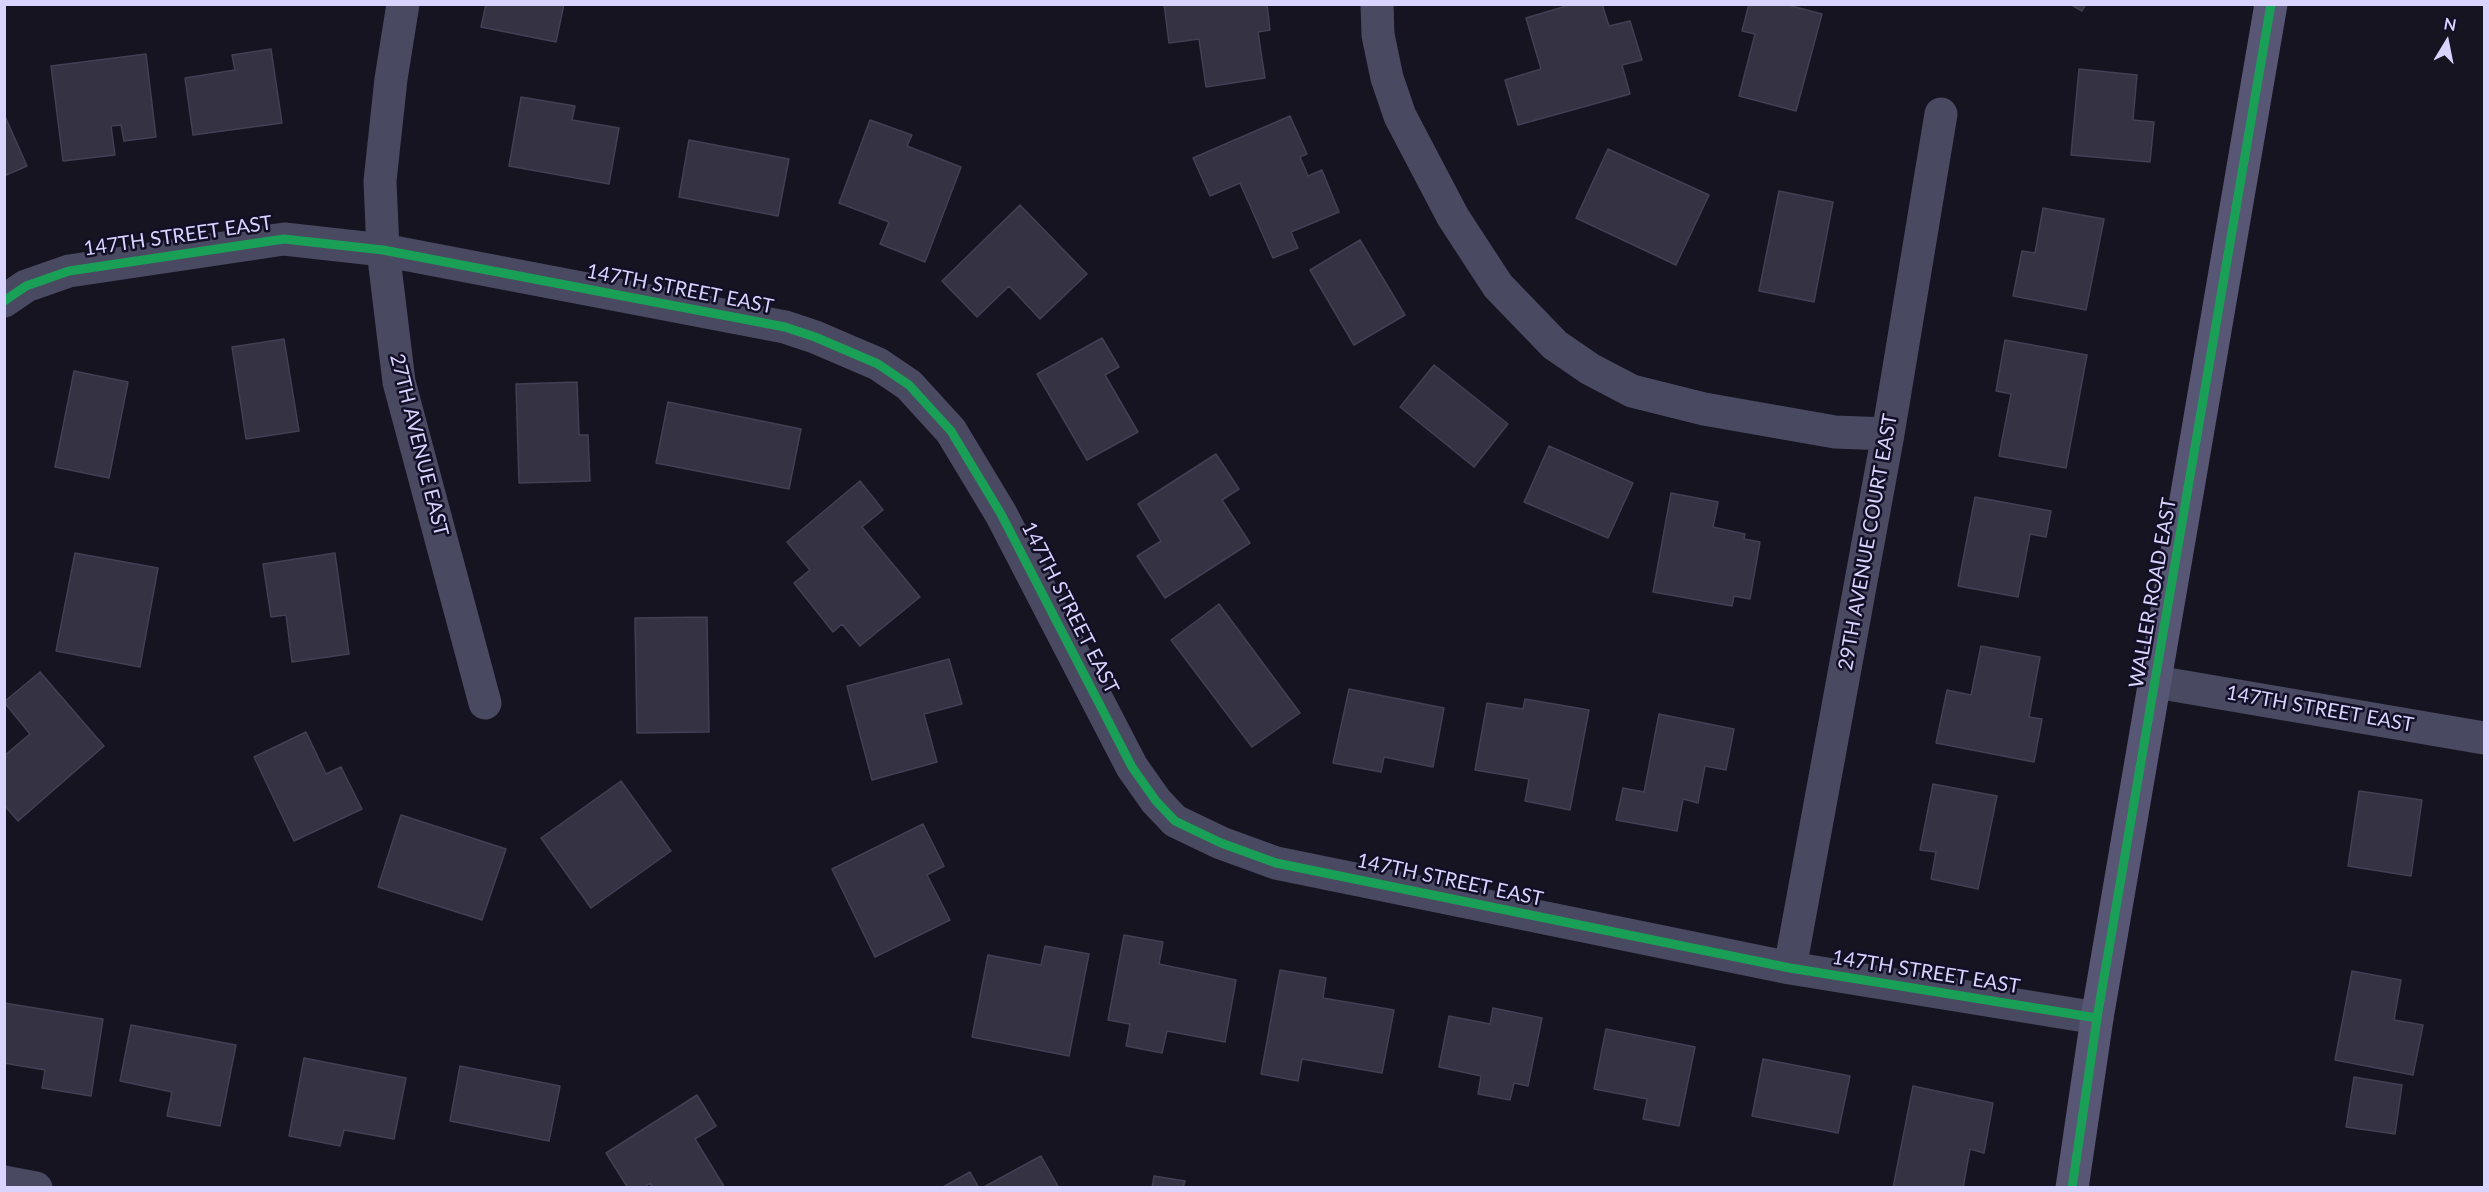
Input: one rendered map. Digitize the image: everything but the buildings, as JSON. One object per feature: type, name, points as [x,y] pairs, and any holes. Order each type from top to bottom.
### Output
[{"type":"street","name":"27TH AVENUE EAST","points":[[403,4],[391,79],[380,181],[383,250],[399,382],[485,703]]},
{"type":"street","points":[[1377,4],[1378,34],[1387,78],[1400,116],[1415,146],[1453,217],[1498,286],[1555,345],[1590,369],[1632,391],[1704,410],[1824,430],[1888,434]]},
{"type":"street","name":"WALLER ROAD EAST","points":[[2072,1188],[2097,1018],[2271,4]]},
{"type":"street","name":"29TH AVENUE COURT EAST","points":[[1790,968],[1888,434],[1941,114]]},
{"type":"street","name":"147TH STREET EAST","points":[[15,293],[69,271],[284,239],[383,250],[785,327],[815,337],[878,364],[909,386],[951,431],[1001,514],[1132,767],[1156,801],[1175,821],[1221,843],[1276,863],[1790,968],[2097,1018]]},
{"type":"street","name":"147TH STREET EAST","points":[[2156,682],[2484,738]]},
{"type":"street","points":[[4,1182],[36,1188]]},
{"type":"cycle path","points":[[2072,1188],[2097,1018],[2271,4]]},
{"type":"cycle path","points":[[4,301],[26,286],[69,271],[284,239],[383,250],[785,327],[815,337],[878,364],[909,385],[951,431],[1001,514],[1132,767],[1156,801],[1175,821],[1221,843],[1276,863],[1790,968],[2097,1018]]}]
